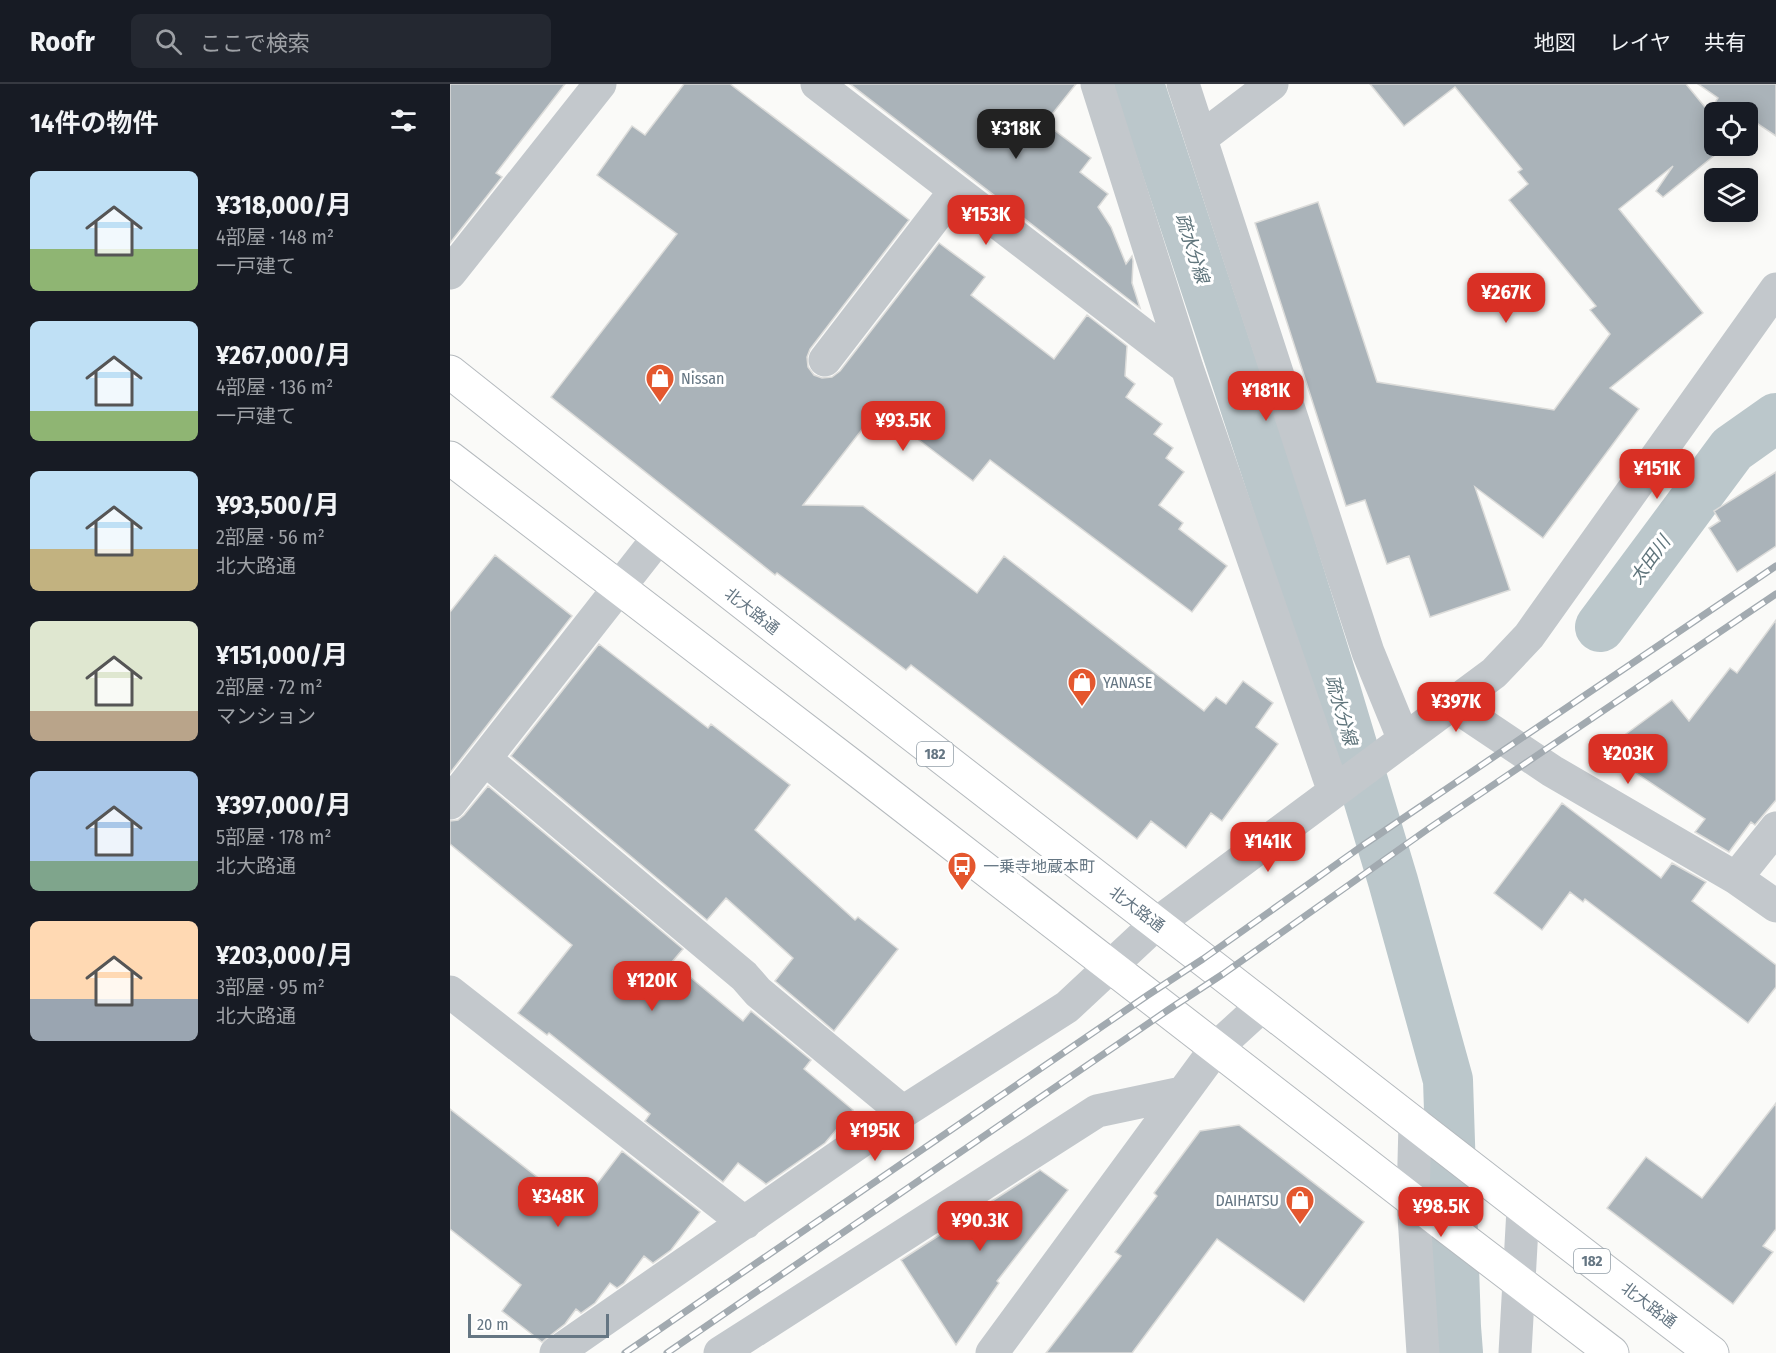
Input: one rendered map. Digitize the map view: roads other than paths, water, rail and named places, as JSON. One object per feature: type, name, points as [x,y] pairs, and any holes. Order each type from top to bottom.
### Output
[{"type":"main road","name":"北大路通","points":[[450,372],[658,538],[1523,1209],[1713,1353]]},
{"type":"main road","points":[[450,458],[1612,1353]]},
{"type":"street","points":[[450,273],[600,84]]},
{"type":"street","points":[[817,84],[1187,368]]},
{"type":"street","points":[[1097,84],[1187,368],[1341,787]]},
{"type":"street","points":[[1183,84],[1368,652],[1396,746]]},
{"type":"street","points":[[1201,138],[1272,84]]},
{"type":"street","points":[[825,360],[955,190]]},
{"type":"street","points":[[556,1353],[903,1112],[1067,1007],[1156,924],[1494,674],[1528,636],[1776,289]]},
{"type":"street","points":[[450,803],[658,538]]},
{"type":"street","points":[[1452,704],[1552,771],[1736,878],[1776,906]]},
{"type":"street","points":[[485,759],[744,976],[758,992],[903,1112]]},
{"type":"street","points":[[1736,878],[1776,828]]},
{"type":"street","points":[[450,992],[745,1223]]},
{"type":"street","points":[[992,1353],[1216,1048],[1262,1006]]},
{"type":"street","points":[[720,1353],[1097,1111],[1182,1093]]},
{"type":"street","points":[[1420,1127],[1425,1211],[1423,1353]]},
{"type":"street","points":[[1515,1353],[1523,1209]]},
{"type":"waterway","name":"疏水分線","points":[[1139,84],[1278,506],[1334,685],[1393,881],[1448,1080],[1458,1353]]},
{"type":"waterway","name":"太田川","points":[[1600,627],[1732,449],[1776,418]]},
{"type":"railway","points":[[625,1353],[1203,959],[1362,846],[1776,566]]},
{"type":"railway","points":[[667,1353],[1223,974],[1428,829],[1776,594]]},
{"type":"place","name":"Nissan","points":[[660,404]]},
{"type":"place","name":"YANASE","points":[[1082,708]]},
{"type":"place","name":"一乗寺地蔵本町","points":[[962,892]]},
{"type":"place","name":"DAIHATSU","points":[[1300,1226]]}]
